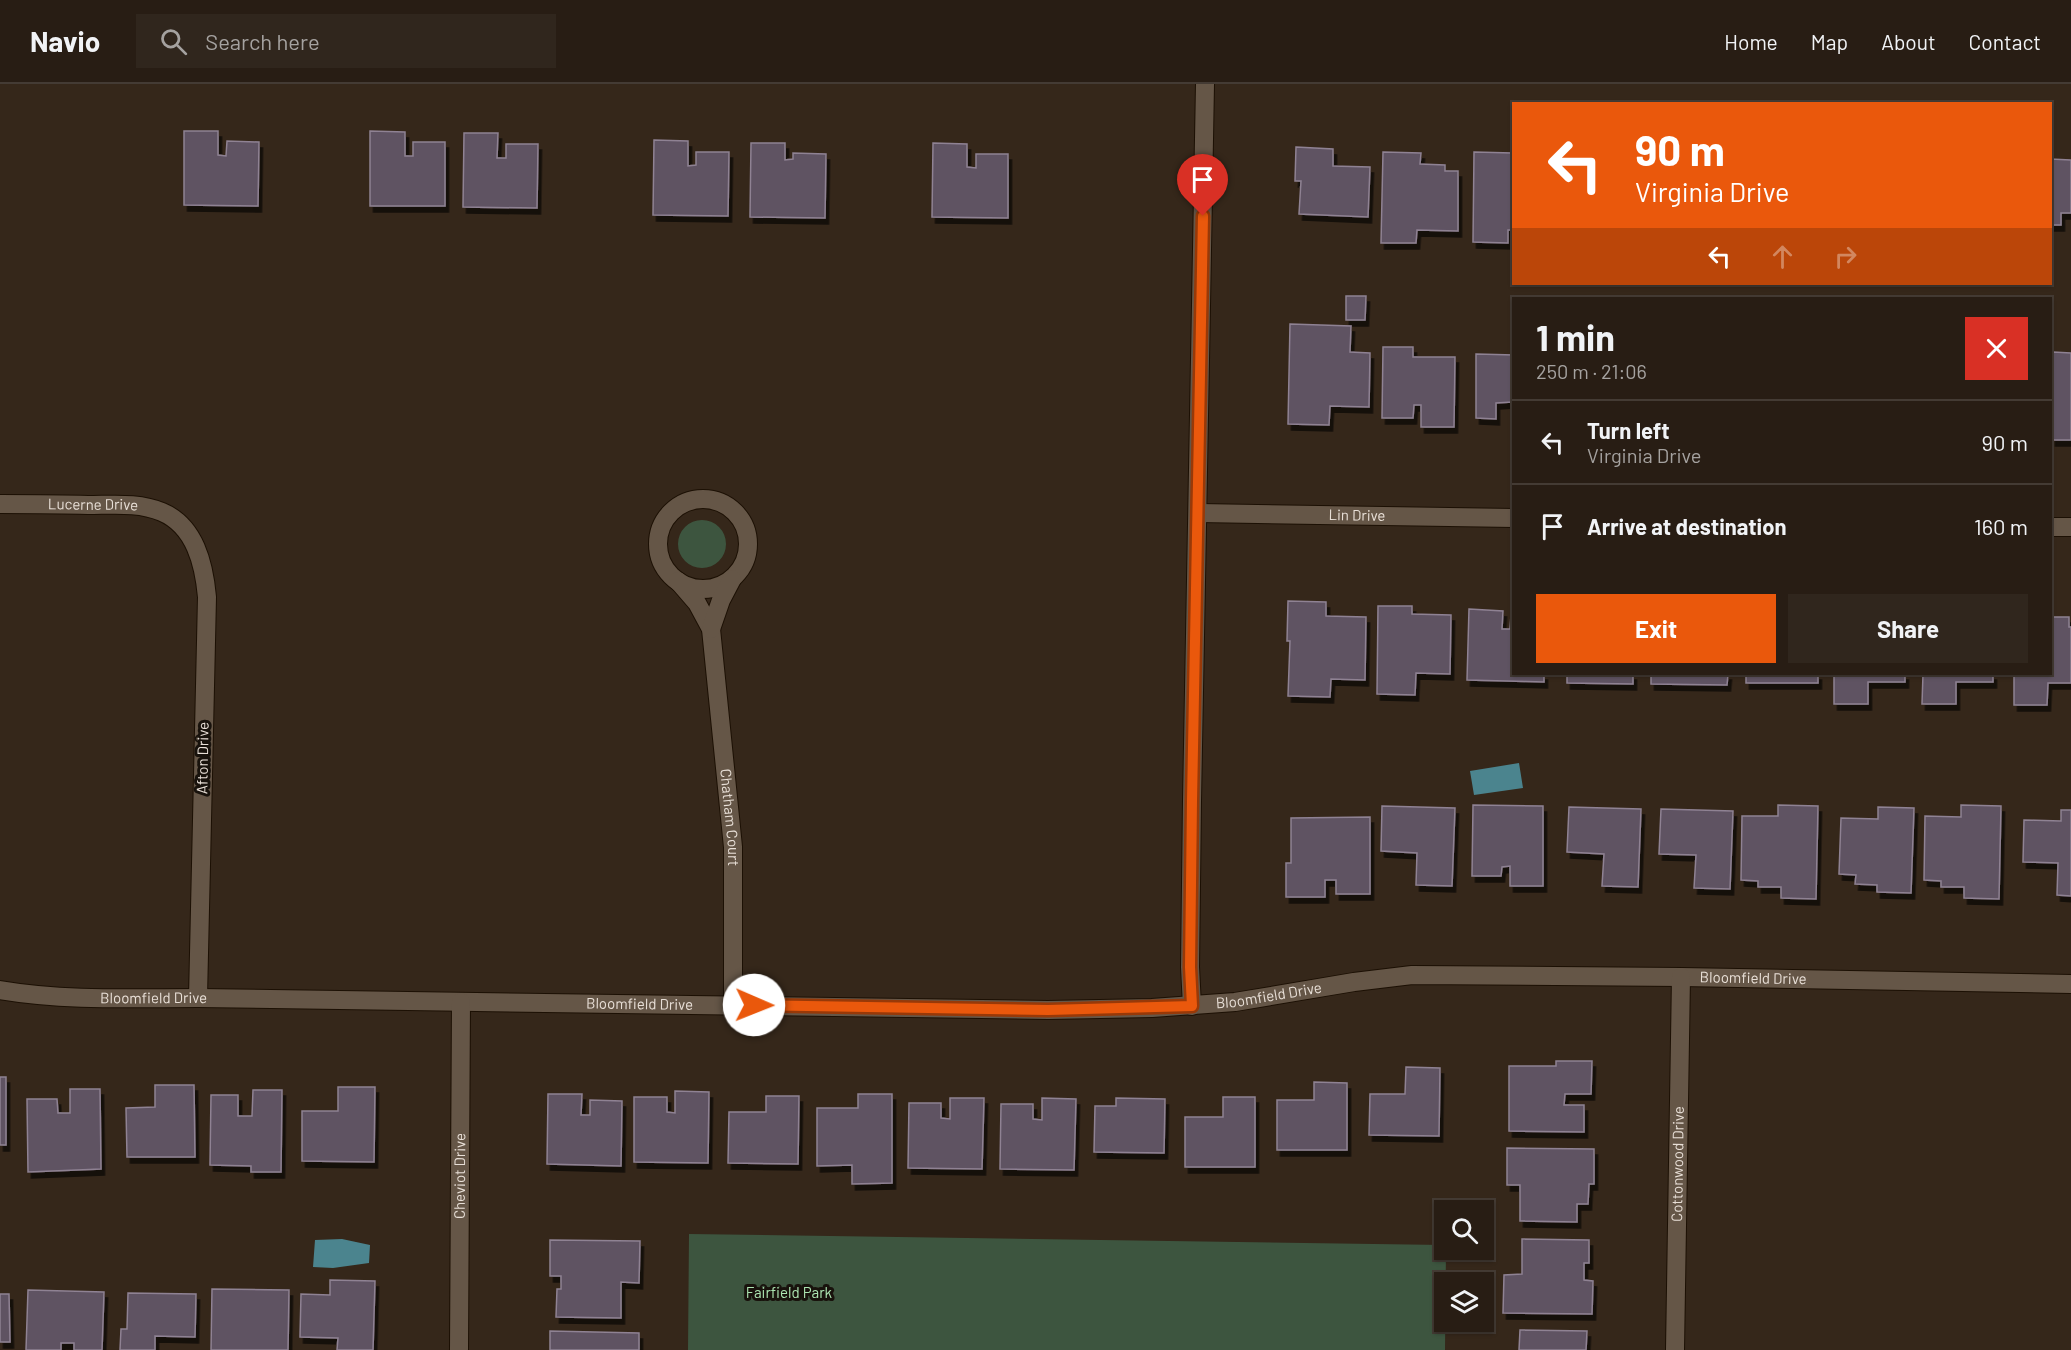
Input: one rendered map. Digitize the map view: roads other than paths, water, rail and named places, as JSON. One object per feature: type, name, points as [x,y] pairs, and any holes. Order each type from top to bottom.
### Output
[{"type":"street","points":[[1192,1006],[1190,967],[1205,84]]},
{"type":"street","name":"Chatham Court","points":[[711,629],[721,600],[742,565],[747,551],[747,537],[742,522],[733,511],[721,503],[706,499],[692,500],[678,506],[667,516],[660,529],[657,543],[659,558],[667,571],[697,603],[711,629],[733,847],[733,1005]]},
{"type":"street","name":"Lucerne Drive","points":[[0,504],[132,505],[161,511],[182,525]]},
{"type":"street","name":"Lin Drive","points":[[1198,513],[1512,518]]},
{"type":"street","name":"Afton Drive","points":[[182,525],[198,549],[205,572],[207,597],[198,998]]},
{"type":"street","points":[[2052,527],[2071,527]]},
{"type":"street","points":[[678,581],[691,588],[706,589],[721,585],[733,577]]},
{"type":"street","name":"Bloomfield Drive","points":[[0,990],[29,995],[88,998],[1048,1010],[1192,1006],[1235,1002],[1354,982],[1412,975],[2071,984]]},
{"type":"street","name":"Cottonwood Drive","points":[[1675,1350],[1680,977]]},
{"type":"street","name":"Cheviot Drive","points":[[459,1350],[461,1002]]},
{"type":"water","points":[[1519,763],[1523,788],[1474,795],[1470,771]]},
{"type":"water","points":[[342,1239],[370,1245],[369,1263],[333,1268],[313,1267],[315,1240]]},
{"type":"park label","name":"Fairfield Park","points":[[789,1293]]}]
